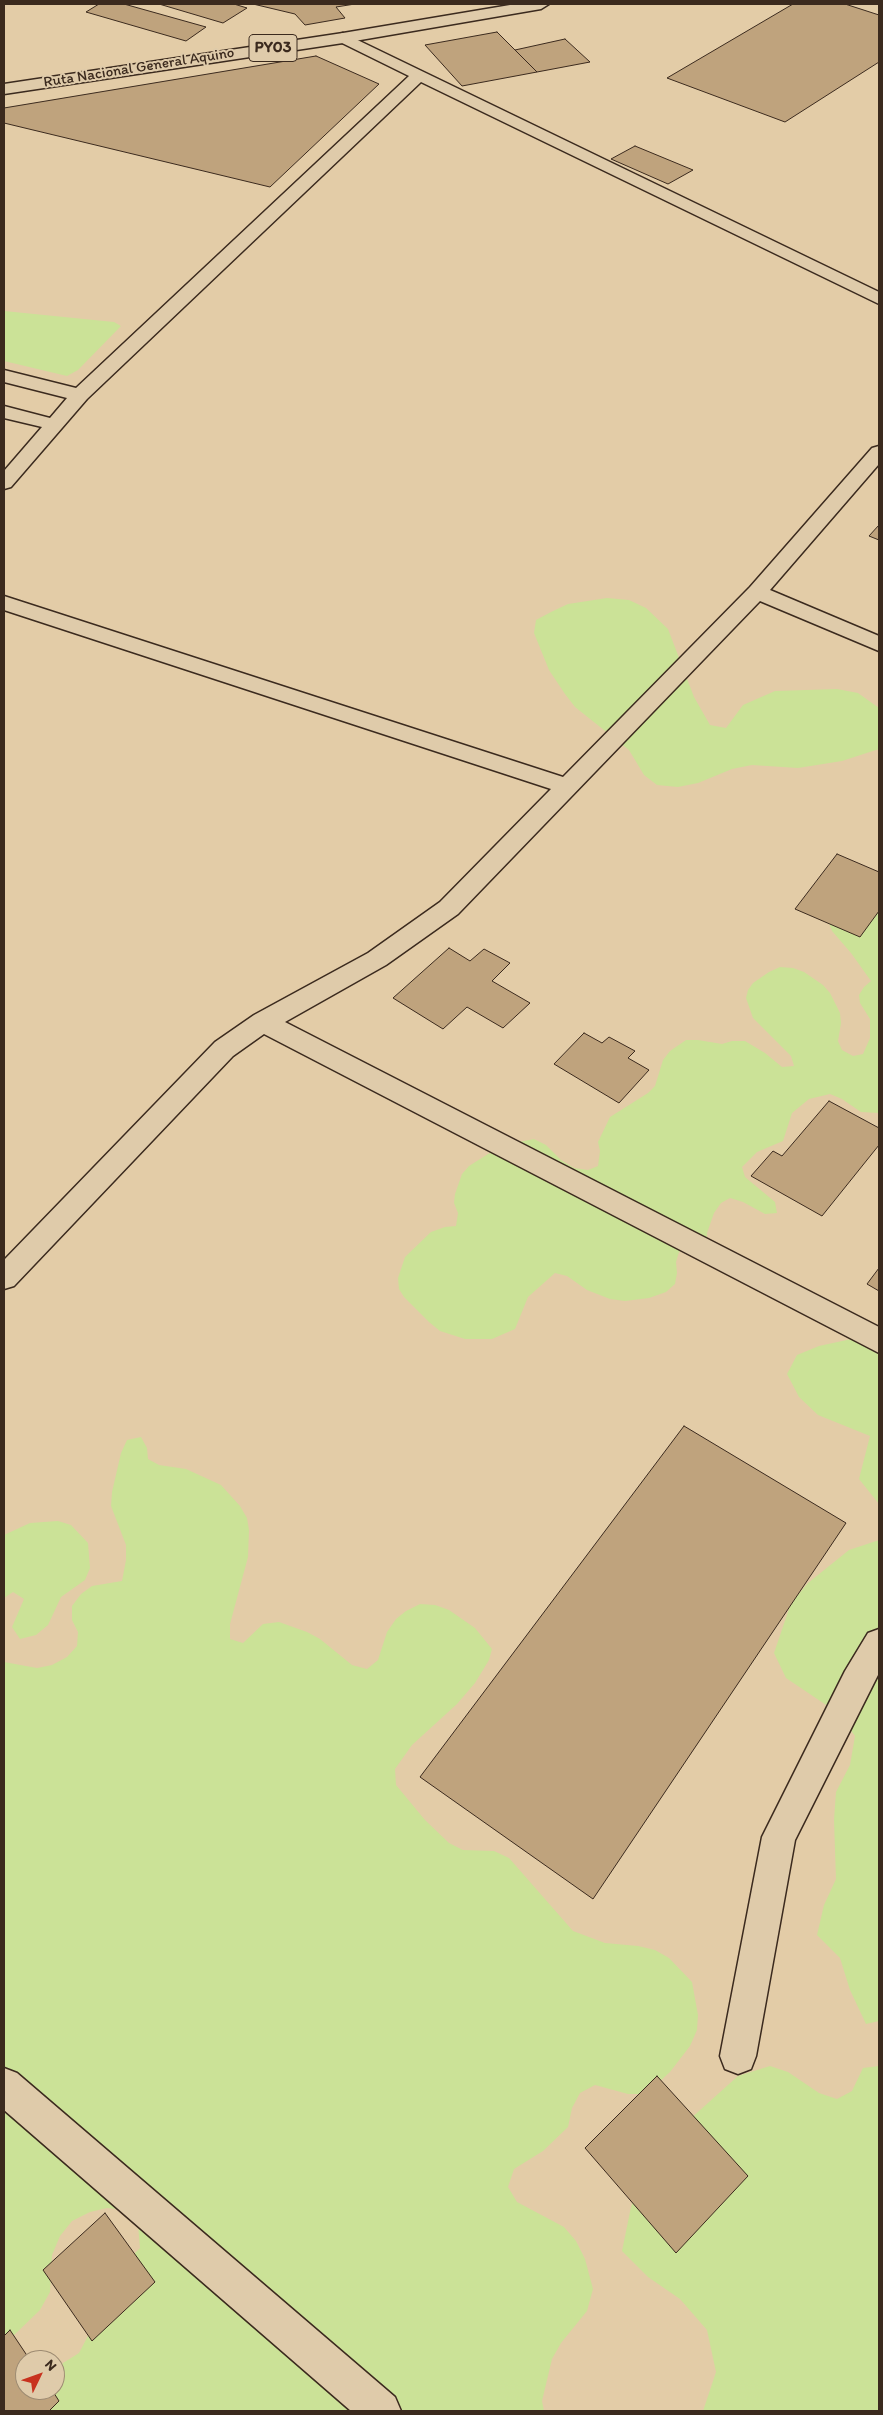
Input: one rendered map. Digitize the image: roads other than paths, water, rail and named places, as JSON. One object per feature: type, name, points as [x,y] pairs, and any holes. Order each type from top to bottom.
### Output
[{"type":"main road","name":"Ruta Nacional General Aquino","points":[[4,89],[343,38],[542,4]]},
{"type":"main road","points":[[343,38],[879,299]]},
{"type":"main road","points":[[4,483],[80,395],[420,76]]},
{"type":"main road","points":[[4,376],[80,395]]},
{"type":"main road","points":[[4,412],[55,425]]},
{"type":"main road","points":[[4,1278],[224,1049],[263,1022],[377,959],[449,908],[757,592],[879,452]]},
{"type":"main road","points":[[757,592],[879,644]]},
{"type":"main road","points":[[4,603],[567,786]]},
{"type":"main road","points":[[263,1022],[879,1341]]},
{"type":"main road","points":[[738,2056],[780,1837],[856,1682],[879,1644]]},
{"type":"main road","points":[[4,2086],[381,2411]]}]
